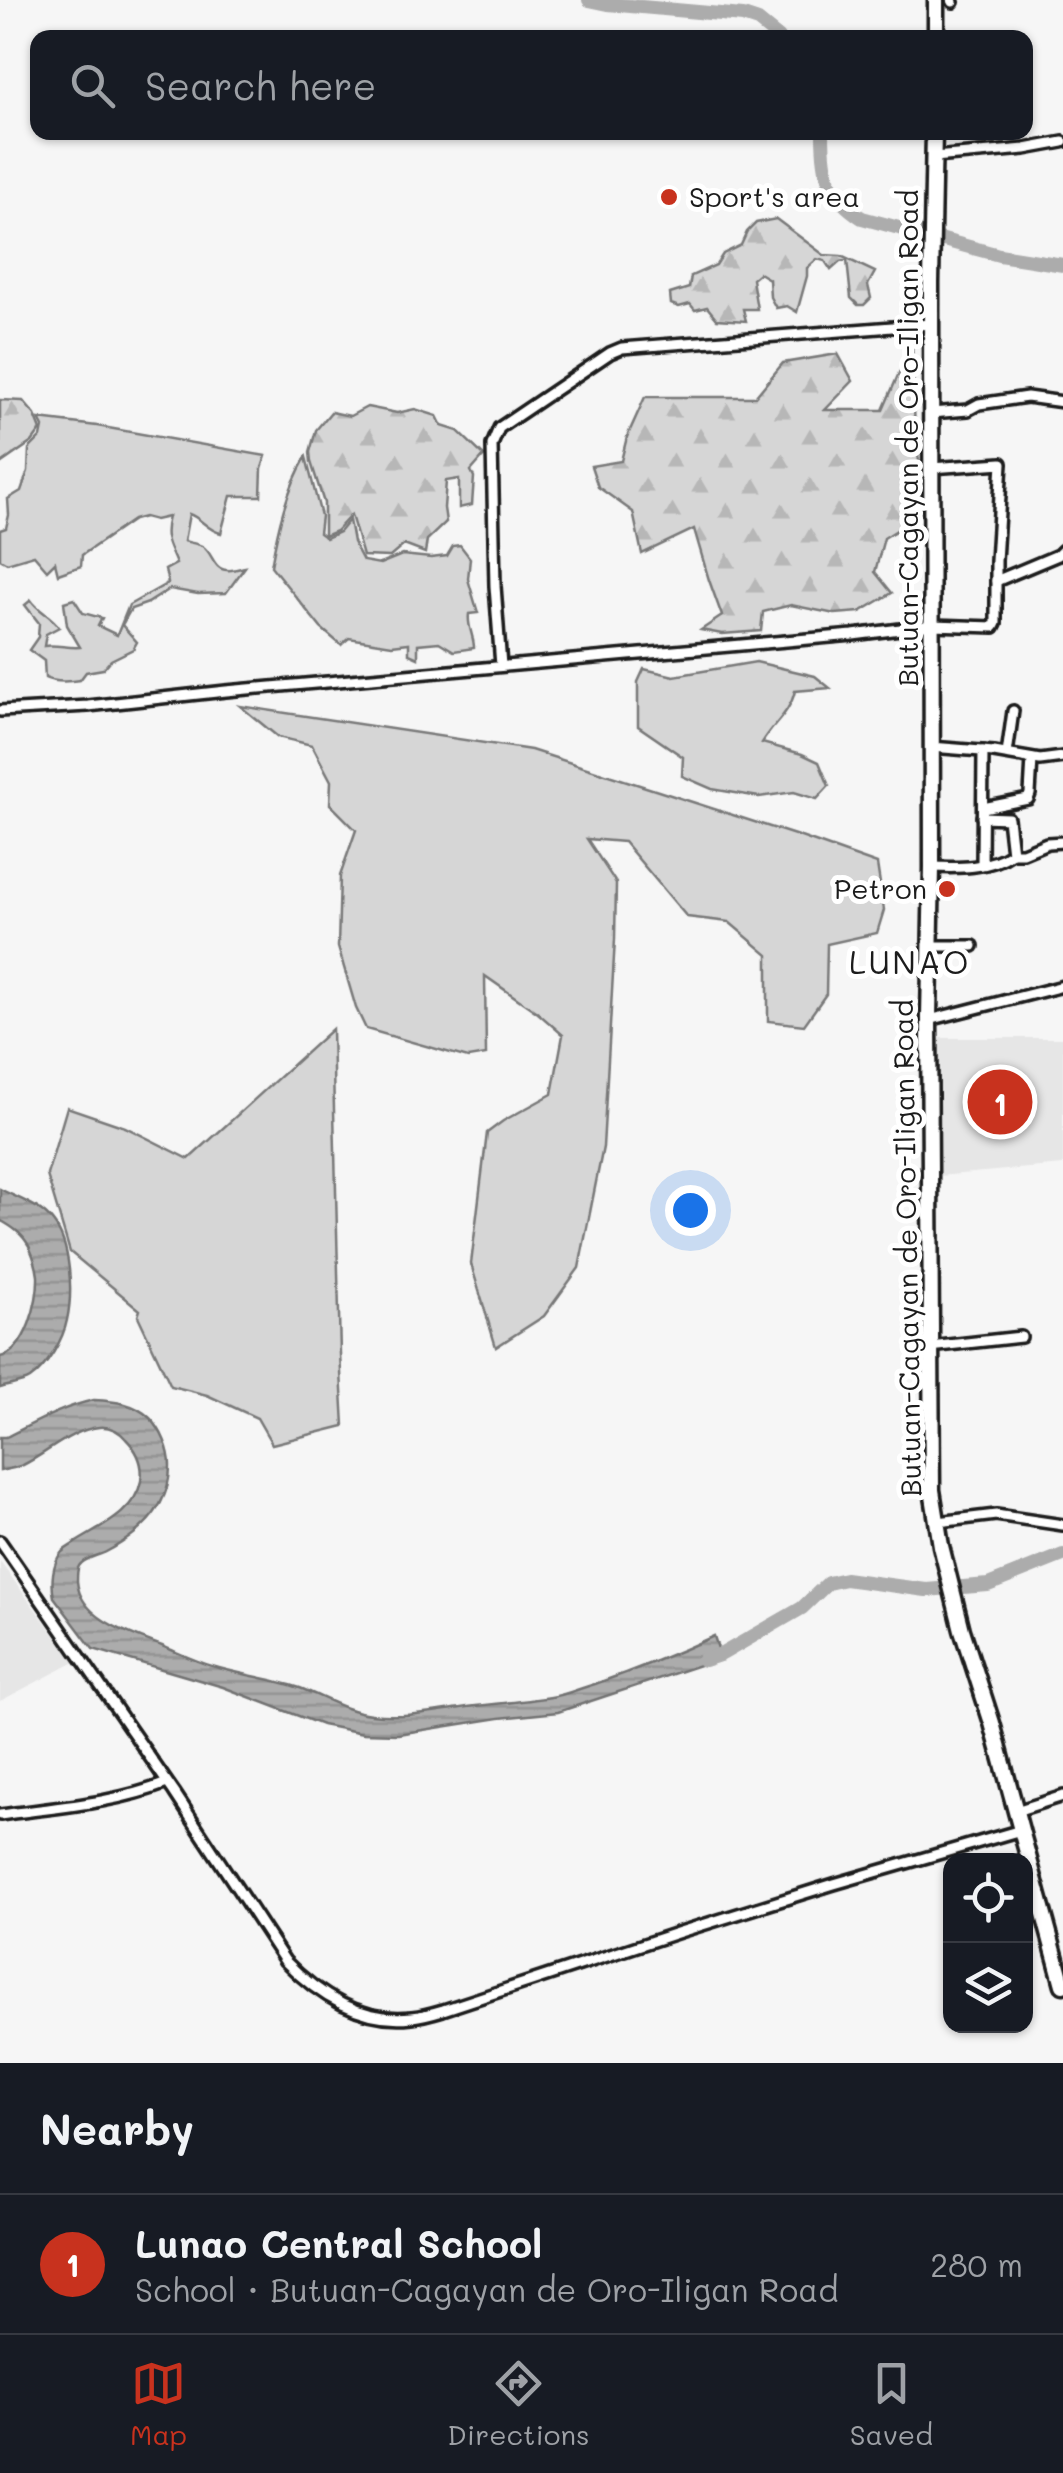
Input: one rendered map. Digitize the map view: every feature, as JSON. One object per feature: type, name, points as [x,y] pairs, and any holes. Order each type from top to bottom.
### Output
[{"type":"highway","points":[[936,0],[936,30]]},
{"type":"highway","name":"Butuan-Cagayan de Oro-Iligan Road","points":[[934,140],[929,946],[932,1490],[962,1630],[992,1723],[1063,1985]]},
{"type":"street","points":[[934,157],[1063,142]]},
{"type":"street","points":[[501,666],[492,444],[499,428],[622,348],[931,324]]},
{"type":"street","points":[[931,413],[1027,398],[1063,402]]},
{"type":"street","points":[[0,711],[88,706],[932,625],[994,627],[1002,463],[931,468]]},
{"type":"street","points":[[996,582],[1063,550]]},
{"type":"street","points":[[1006,754],[1013,710]]},
{"type":"street","points":[[932,747],[1032,759],[1063,756]]},
{"type":"street","points":[[982,864],[983,751]]},
{"type":"street","points":[[982,812],[1028,799],[1032,759]]},
{"type":"street","points":[[982,812],[1008,818],[1012,853]]},
{"type":"street","points":[[932,867],[955,868],[1003,860],[1012,853],[1063,842]]},
{"type":"street","points":[[929,946],[973,946]]},
{"type":"street","points":[[929,1020],[1063,986]]},
{"type":"street","points":[[930,1347],[1021,1337]]},
{"type":"street","points":[[938,1522],[996,1515],[1063,1525]]},
{"type":"street","points":[[2,1549],[167,1783],[285,1961],[304,1980],[345,2006],[366,2014],[410,2018],[443,2010],[697,1926],[1021,1830]]},
{"type":"street","points":[[0,1815],[99,1803],[167,1783]]},
{"type":"street","points":[[1016,1811],[1063,1796]]},
{"type":"shaded area","points":[[934,1038],[1063,1038],[1063,1165],[938,1176]]},
{"type":"shaded area","points":[[0,1189],[36,1207],[59,1231],[67,1256],[70,1296],[62,1336],[42,1368],[30,1379],[0,1388],[0,1357],[24,1336],[33,1311],[38,1276],[26,1241],[0,1220]]},
{"type":"shaded area","points":[[94,1400],[124,1404],[144,1413],[158,1428],[169,1453],[169,1481],[151,1518],[119,1545],[84,1561],[77,1571],[80,1594],[87,1606],[109,1624],[136,1636],[206,1664],[300,1688],[352,1710],[382,1715],[557,1696],[714,1636],[721,1658],[558,1712],[398,1734],[363,1733],[322,1725],[223,1687],[93,1649],[54,1597],[54,1567],[64,1551],[115,1518],[132,1502],[141,1481],[139,1458],[120,1434],[99,1427],[69,1437],[23,1465],[0,1471],[0,1437]]},
{"type":"shaded area","points":[[0,1562],[75,1662],[0,1701]]},
{"type":"green space","points":[[776,219],[824,255],[841,256],[875,272],[868,285],[871,298],[858,305],[851,298],[847,260],[831,270],[825,261],[817,259],[807,268],[797,312],[787,306],[776,308],[770,297],[769,279],[759,273],[752,279],[757,309],[743,309],[746,321],[717,319],[707,307],[695,310],[690,304],[671,304],[670,294],[689,288],[691,276],[716,265],[723,254],[741,245],[756,223]]},
{"type":"green space","points":[[912,343],[915,435],[922,480],[919,516],[884,538],[875,572],[892,593],[860,612],[835,614],[791,605],[763,612],[761,631],[722,634],[701,630],[722,616],[694,529],[642,554],[633,512],[598,487],[591,466],[621,461],[645,397],[755,397],[783,363],[838,354],[853,381],[825,410],[883,410]]},
{"type":"green space","points":[[0,400],[23,401],[41,430],[32,442],[0,464]]},
{"type":"green space","points":[[367,407],[397,413],[415,409],[437,416],[442,426],[458,431],[484,456],[471,471],[472,505],[459,508],[459,479],[446,481],[446,522],[427,540],[425,553],[404,545],[390,557],[363,556],[351,515],[336,531],[324,536],[324,503],[310,452],[316,430],[331,412],[350,416]]},
{"type":"green space","points":[[39,419],[266,456],[261,496],[231,496],[221,533],[189,514],[184,541],[202,546],[222,569],[245,567],[226,593],[170,589],[131,609],[122,625],[137,642],[133,649],[76,681],[45,678],[44,661],[29,650],[38,637],[39,623],[25,605],[31,600],[59,627],[46,634],[44,646],[80,647],[67,625],[64,602],[74,599],[83,613],[102,618],[98,626],[117,635],[129,605],[168,583],[165,570],[176,564],[166,536],[168,517],[133,520],[82,555],[81,566],[58,574],[55,562],[47,570],[34,555],[7,563],[0,559],[0,530],[6,528],[8,499],[21,491],[28,471],[29,449],[41,437],[43,427]]},
{"type":"green space","points":[[306,457],[321,516],[319,533],[326,538],[339,532],[349,520],[353,542],[363,561],[380,564],[402,555],[447,556],[453,546],[460,545],[470,558],[468,579],[478,613],[469,614],[474,648],[454,651],[439,642],[418,644],[418,658],[409,654],[409,643],[392,645],[349,638],[341,645],[321,628],[271,566],[284,510]]},
{"type":"green space","points":[[756,662],[815,676],[830,688],[795,691],[762,743],[819,762],[829,786],[817,799],[794,792],[759,797],[712,789],[682,776],[683,757],[638,726],[638,682],[644,669],[674,676]]},
{"type":"green space","points":[[240,706],[531,750],[877,864],[884,910],[877,933],[827,944],[826,994],[804,1025],[768,1021],[768,955],[729,922],[687,917],[624,842],[587,839],[616,883],[603,1147],[579,1268],[544,1316],[496,1347],[471,1264],[487,1133],[552,1094],[563,1035],[485,976],[486,1055],[468,1058],[366,1029],[338,947],[340,876],[356,830],[330,804],[331,781],[312,745],[278,737]]},
{"type":"green space","points":[[332,1029],[344,1426],[272,1444],[257,1418],[207,1395],[171,1386],[138,1316],[140,1310],[70,1252],[47,1175],[67,1107],[125,1127],[189,1159]]},
{"type":"waterway","points":[[589,0],[743,16],[769,30]]},
{"type":"waterway","points":[[823,140],[829,182],[841,201],[862,218],[999,255],[1063,265]]},
{"type":"waterway","points":[[704,1660],[722,1654],[802,1608],[828,1583],[845,1579],[926,1590],[988,1585],[1063,1555]]},
{"type":"place","name":"Sport's area","points":[[669,197]]},
{"type":"place","name":"Petron","points":[[947,889]]},
{"type":"place","name":"Lunao Central School","points":[[1000,1102]]},
{"type":"district","name":"LUNAO","points":[[910,963]]}]
